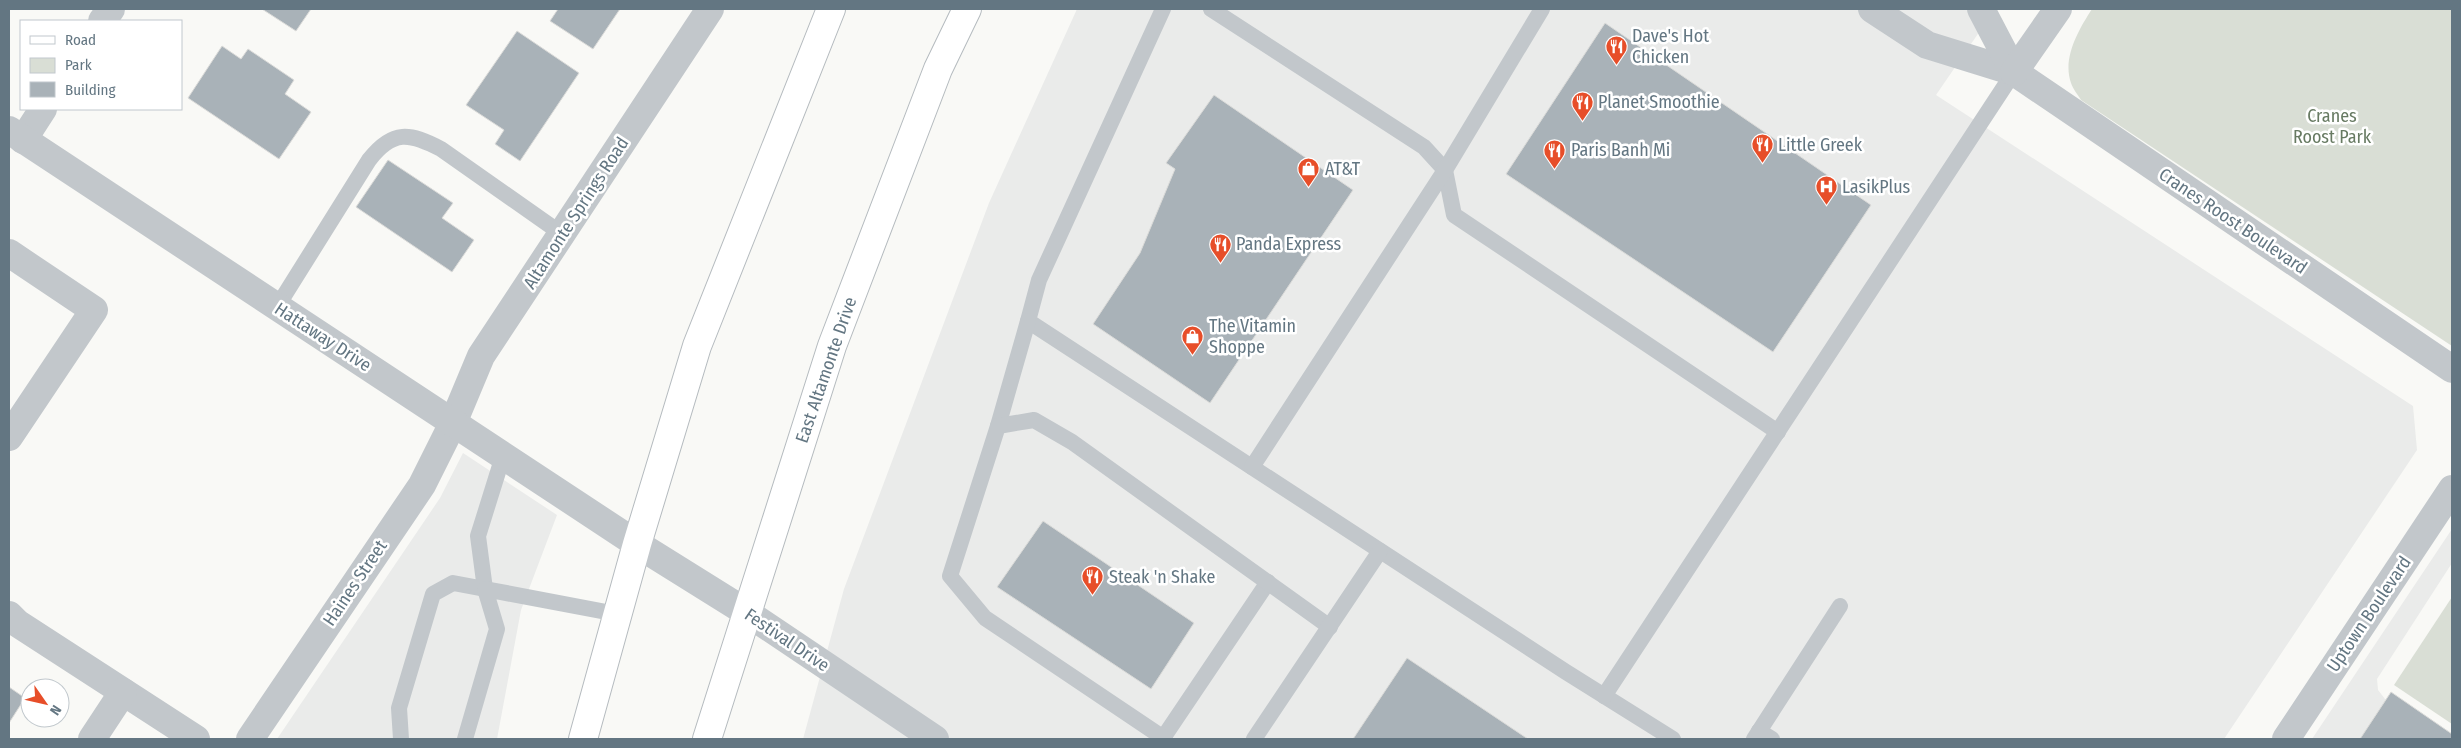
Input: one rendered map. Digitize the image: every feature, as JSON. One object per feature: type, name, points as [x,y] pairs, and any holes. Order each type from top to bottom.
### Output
[{"type":"main road","points":[[584,739],[637,544],[697,346],[831,9]]},
{"type":"main road","name":"East Altamonte Drive","points":[[707,739],[832,346],[938,69],[967,9]]},
{"type":"street","points":[[103,20],[111,9]]},
{"type":"street","name":"Altamonte Springs Road","points":[[453,423],[476,364],[710,9]]},
{"type":"street","name":"Cranes Roost Boulevard","points":[[1872,9],[1928,45],[2014,72],[2452,369]]},
{"type":"street","name":"Cranes Roost Boulevard","points":[[1981,9],[2014,72]]},
{"type":"street","points":[[2014,72],[2058,9]]},
{"type":"street","points":[[16,135],[43,110]]},
{"type":"street","name":"Hattaway Drive","points":[[16,135],[637,544]]},
{"type":"street","points":[[9,253],[94,310],[9,437]]},
{"type":"street","name":"Haines Street","points":[[250,739],[422,485],[453,423]]},
{"type":"street","name":"Uptown Boulevard","points":[[2286,739],[2452,489]]},
{"type":"street","name":"Festival Drive","points":[[637,544],[746,612],[935,739]]},
{"type":"street","points":[[9,615],[17,623],[196,739]]},
{"type":"street","points":[[92,739],[123,692]]},
{"type":"lane","points":[[1163,9],[1039,280],[998,426],[950,576],[985,618],[1164,739],[1268,582]]},
{"type":"lane","points":[[1211,9],[1424,147],[1445,170],[1454,215],[1778,432]]},
{"type":"lane","points":[[1252,467],[1445,170],[1542,9]]},
{"type":"lane","points":[[1604,696],[2014,72]]},
{"type":"lane","points":[[277,307],[369,160],[381,146],[402,136],[420,138],[442,149],[562,234]]},
{"type":"lane","points":[[1028,321],[1380,551],[1673,739]]},
{"type":"lane","points":[[998,426],[1034,420],[1072,442],[1330,627]]},
{"type":"lane","points":[[465,739],[497,629],[485,588],[478,536],[503,456]]},
{"type":"lane","points":[[1254,739],[1380,551]]},
{"type":"lane","points":[[401,739],[399,708],[432,594],[453,583],[617,614]]},
{"type":"lane","points":[[1762,736],[1840,606]]},
{"type":"shaded area","points":[[1077,9],[1995,9],[1936,95],[2413,406],[2417,450],[2224,739],[803,739],[844,589],[989,203]]},
{"type":"shaded area","points":[[463,453],[557,515],[521,610],[497,739],[277,739],[440,498]]},
{"type":"shaded area","points":[[2452,529],[2452,563],[2377,679],[2378,690],[2385,699],[2444,739],[2312,739]]},
{"type":"green space","name":"Cranes Roost Park","points":[[2092,9],[2452,9],[2452,346],[2081,100],[2071,83],[2069,73],[2070,54],[2077,35]]},
{"type":"green space","points":[[2452,597],[2452,724],[2394,685]]},
{"type":"building","points":[[262,9],[311,9],[296,31]]},
{"type":"building","points":[[558,9],[620,9],[593,49],[550,21]]},
{"type":"building","points":[[1605,23],[1871,205],[1773,352],[1506,174]]},
{"type":"building","points":[[517,31],[579,73],[520,161],[495,144],[504,130],[466,105]]},
{"type":"building","points":[[222,46],[241,59],[248,49],[294,80],[285,94],[311,112],[279,159],[188,98]]},
{"type":"building","points":[[1214,95],[1353,190],[1210,403],[1093,324],[1140,253],[1175,169],[1166,163]]},
{"type":"building","points":[[388,160],[453,203],[442,218],[474,240],[452,272],[356,207]]},
{"type":"building","points":[[1043,521],[1194,623],[1151,689],[997,587]]},
{"type":"building","points":[[1407,658],[1528,739],[1353,739]]},
{"type":"building","points":[[9,687],[20,695],[20,706],[9,723]]},
{"type":"building","points":[[2391,692],[2452,734],[2452,739],[2360,739]]},
{"type":"place","name":"Dave's Hot Chicken","points":[[1616,65]]},
{"type":"place","name":"Planet Smoothie","points":[[1582,121]]},
{"type":"place","name":"Little Greek","points":[[1762,164]]},
{"type":"place","name":"Paris Banh Mi","points":[[1555,169]]},
{"type":"place","name":"AT&T","points":[[1309,188]]},
{"type":"place","name":"LasikPlus","points":[[1826,206]]},
{"type":"place","name":"Panda Express","points":[[1220,263]]},
{"type":"place","name":"The Vitamin Shoppe","points":[[1193,355]]},
{"type":"place","name":"Steak 'n Shake","points":[[1093,596]]}]
